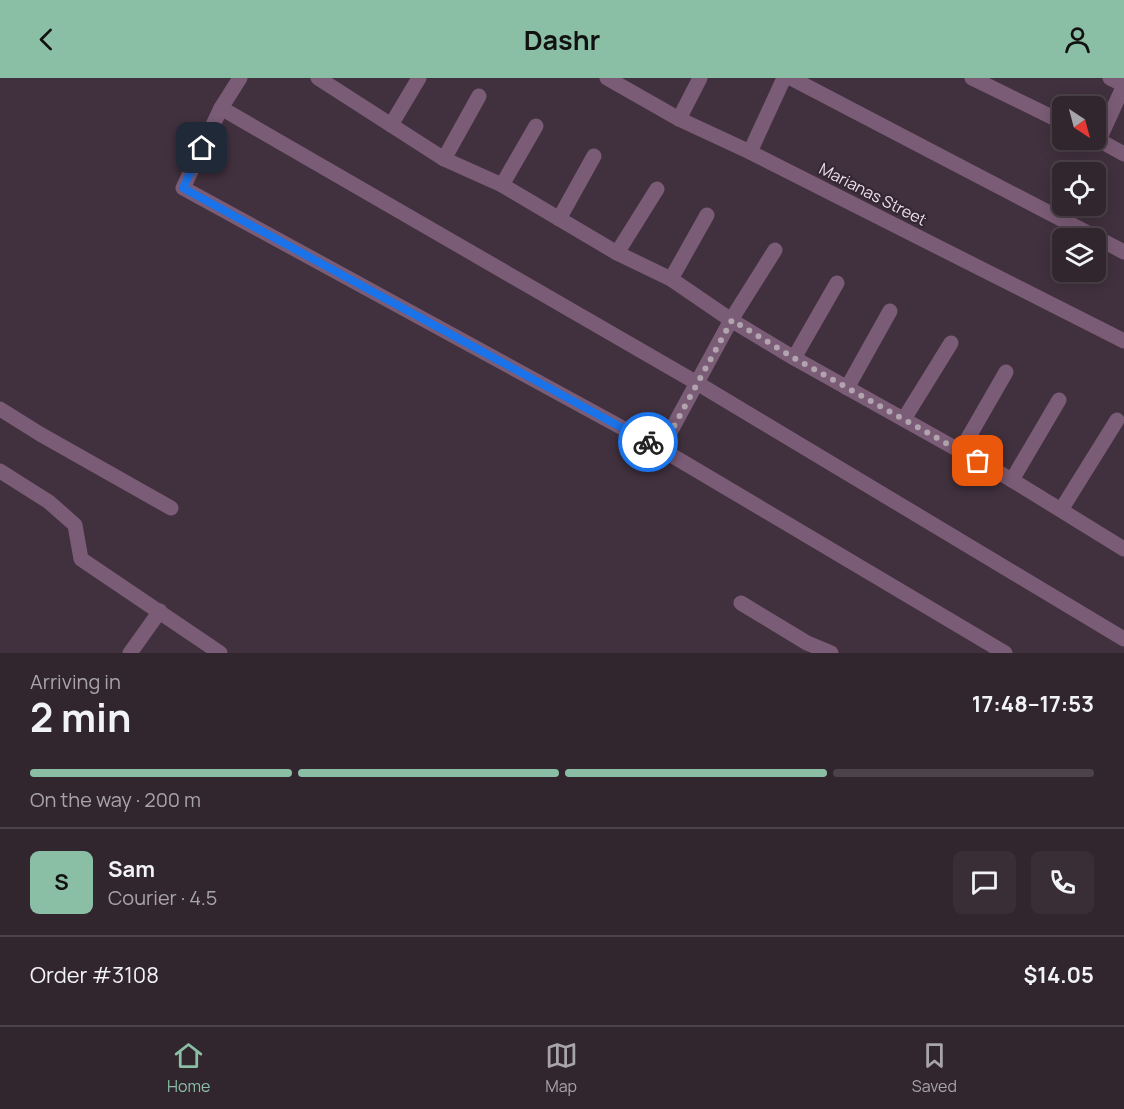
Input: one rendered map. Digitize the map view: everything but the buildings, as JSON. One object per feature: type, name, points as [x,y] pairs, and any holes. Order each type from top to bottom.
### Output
[{"type":"street","points":[[240,78],[221,108],[183,188],[661,450],[1005,653]]},
{"type":"street","points":[[318,78],[339,84],[391,125],[444,159],[502,185],[617,253],[671,279],[794,358],[1012,480],[1124,549]]},
{"type":"street","points":[[391,125],[419,78]]},
{"type":"street","points":[[679,119],[700,78]]},
{"type":"street","points":[[750,152],[784,78]]},
{"type":"street","points":[[791,78],[1124,252]]},
{"type":"street","points":[[972,78],[1052,117]]},
{"type":"street","points":[[1106,121],[1124,85],[1110,78]]},
{"type":"street","name":"Marianas Street","points":[[610,79],[679,119],[750,152],[1124,341]]},
{"type":"street","points":[[444,159],[479,96]]},
{"type":"street","points":[[221,108],[697,383],[1124,639]]},
{"type":"street","points":[[502,185],[536,126]]},
{"type":"street","points":[[1106,144],[1124,154]]},
{"type":"street","points":[[559,219],[594,156]]},
{"type":"street","points":[[617,253],[657,189]]},
{"type":"street","points":[[671,279],[707,215]]},
{"type":"street","points":[[661,450],[732,320],[775,250]]},
{"type":"street","points":[[794,358],[837,283]]},
{"type":"street","points":[[847,388],[890,311]]},
{"type":"street","points":[[904,419],[951,343]]},
{"type":"street","points":[[960,452],[1006,372]]},
{"type":"street","points":[[1012,480],[1059,400]]},
{"type":"street","points":[[0,409],[171,508]]},
{"type":"street","points":[[1061,510],[1117,420]]},
{"type":"street","points":[[0,471],[50,502],[75,525],[81,558],[220,653]]},
{"type":"street","points":[[741,603],[804,648],[831,653]]},
{"type":"street","points":[[130,653],[160,611]]},
{"type":"way so far","points":[[648,442],[661,450],[732,320],[794,358],[978,461]]},
{"type":"route","points":[[202,148],[183,188],[648,442]]}]
